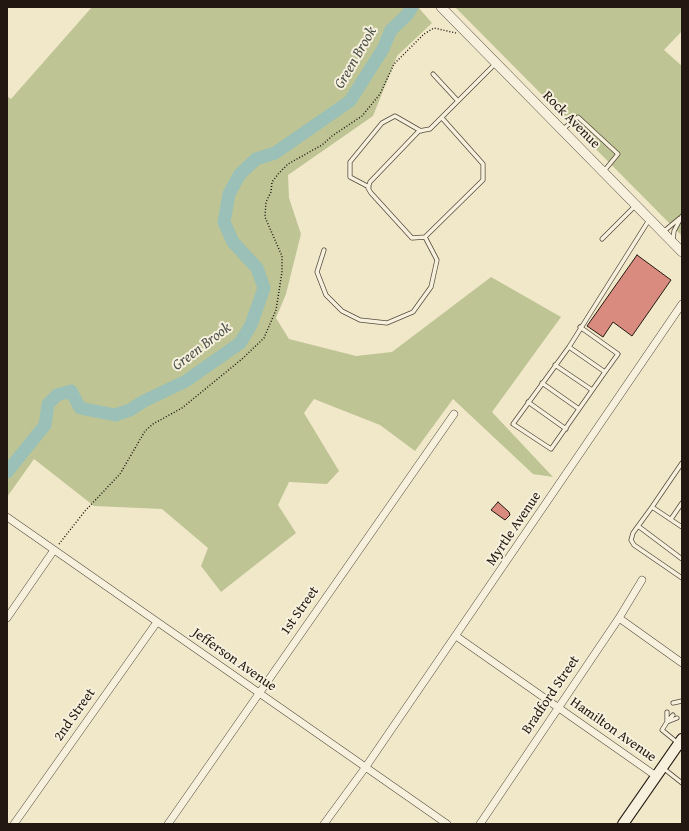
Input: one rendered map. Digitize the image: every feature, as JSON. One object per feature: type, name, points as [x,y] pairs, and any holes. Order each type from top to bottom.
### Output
[{"type":"main road","points":[[623,824],[680,741]]},
{"type":"street","name":"Rock Avenue","points":[[441,7],[682,252]]},
{"type":"street","name":"Myrtle Avenue","points":[[324,824],[365,768],[456,636],[682,304]]},
{"type":"street","name":"1st Street","points":[[168,824],[454,414]]},
{"type":"street","name":"Jefferson Avenue","points":[[7,517],[447,824]]},
{"type":"street","points":[[7,618],[54,550]]},
{"type":"street","name":"Bradford Street","points":[[480,824],[619,618],[642,580]]},
{"type":"street","points":[[619,618],[682,663]]},
{"type":"street","name":"2nd Street","points":[[14,824],[157,622]]},
{"type":"street","name":"Hamilton Avenue","points":[[456,636],[656,776]]},
{"type":"lane","points":[[442,118],[483,164],[483,180],[425,237],[412,238],[371,193],[369,187],[370,182],[421,131],[430,129],[442,118],[496,63]]},
{"type":"lane","points":[[433,74],[458,101]]},
{"type":"lane","points":[[369,187],[350,177],[350,162],[382,123],[395,116],[421,131]]},
{"type":"lane","points":[[562,130],[578,117],[618,154],[603,172]]},
{"type":"lane","points":[[602,239],[636,205]]},
{"type":"lane","points":[[662,232],[682,216],[674,231],[673,243]]},
{"type":"lane","points":[[580,327],[618,354],[552,448],[513,424],[569,347],[580,327],[649,219]]},
{"type":"lane","points":[[324,250],[317,272],[326,295],[342,311],[360,320],[387,323],[413,312],[431,286],[437,260],[425,237]]},
{"type":"lane","points":[[569,347],[605,372]]},
{"type":"lane","points":[[555,365],[592,390]]},
{"type":"lane","points":[[542,383],[579,409]]},
{"type":"lane","points":[[528,402],[566,429]]},
{"type":"lane","points":[[682,463],[633,533],[631,540],[634,545],[682,578]]},
{"type":"lane","points":[[671,519],[682,503]]},
{"type":"lane","points":[[652,507],[682,527]]},
{"type":"lane","points":[[638,526],[682,559]]},
{"type":"lane","points":[[673,703],[682,701]]},
{"type":"lane","points":[[679,707],[682,701]]},
{"type":"lane","points":[[667,712],[667,722]]},
{"type":"lane","points":[[672,715],[662,730],[680,741]]},
{"type":"lane","points":[[667,722],[677,718]]},
{"type":"lane","points":[[662,767],[682,783]]},
{"type":"path","points":[[54,550],[85,511],[120,474],[133,455],[145,431],[153,424],[182,408],[242,359],[264,338],[276,310],[282,272],[282,256],[265,217],[266,202],[272,182],[288,164],[322,145],[332,136],[362,116],[380,94],[394,64],[424,34],[434,28],[456,33]]},
{"type":"green space","points":[[92,7],[418,7],[432,23],[397,56],[373,116],[288,175],[289,198],[301,234],[286,294],[276,318],[289,339],[356,356],[392,352],[491,277],[561,317],[492,412],[553,477],[533,474],[453,399],[415,451],[380,425],[314,399],[304,413],[339,471],[327,484],[289,482],[278,505],[296,533],[221,592],[201,566],[208,548],[162,509],[94,506],[34,459],[7,497],[7,96],[11,99]]},
{"type":"green space","points":[[455,7],[682,7],[682,31],[664,50],[682,66],[682,236]]},
{"type":"building","points":[[637,255],[671,280],[632,336],[613,322],[603,337],[587,326]]},
{"type":"building","points":[[498,502],[509,512],[510,515],[505,520],[491,510]]},
{"type":"waterway","name":"Green Brook","points":[[7,472],[45,425],[48,404],[57,395],[71,391],[80,408],[115,415],[130,410],[144,401],[186,381],[240,343],[251,325],[264,288],[257,268],[233,242],[224,222],[229,194],[240,174],[256,159],[275,153],[350,101],[383,49],[391,30],[407,15],[412,7]]}]
